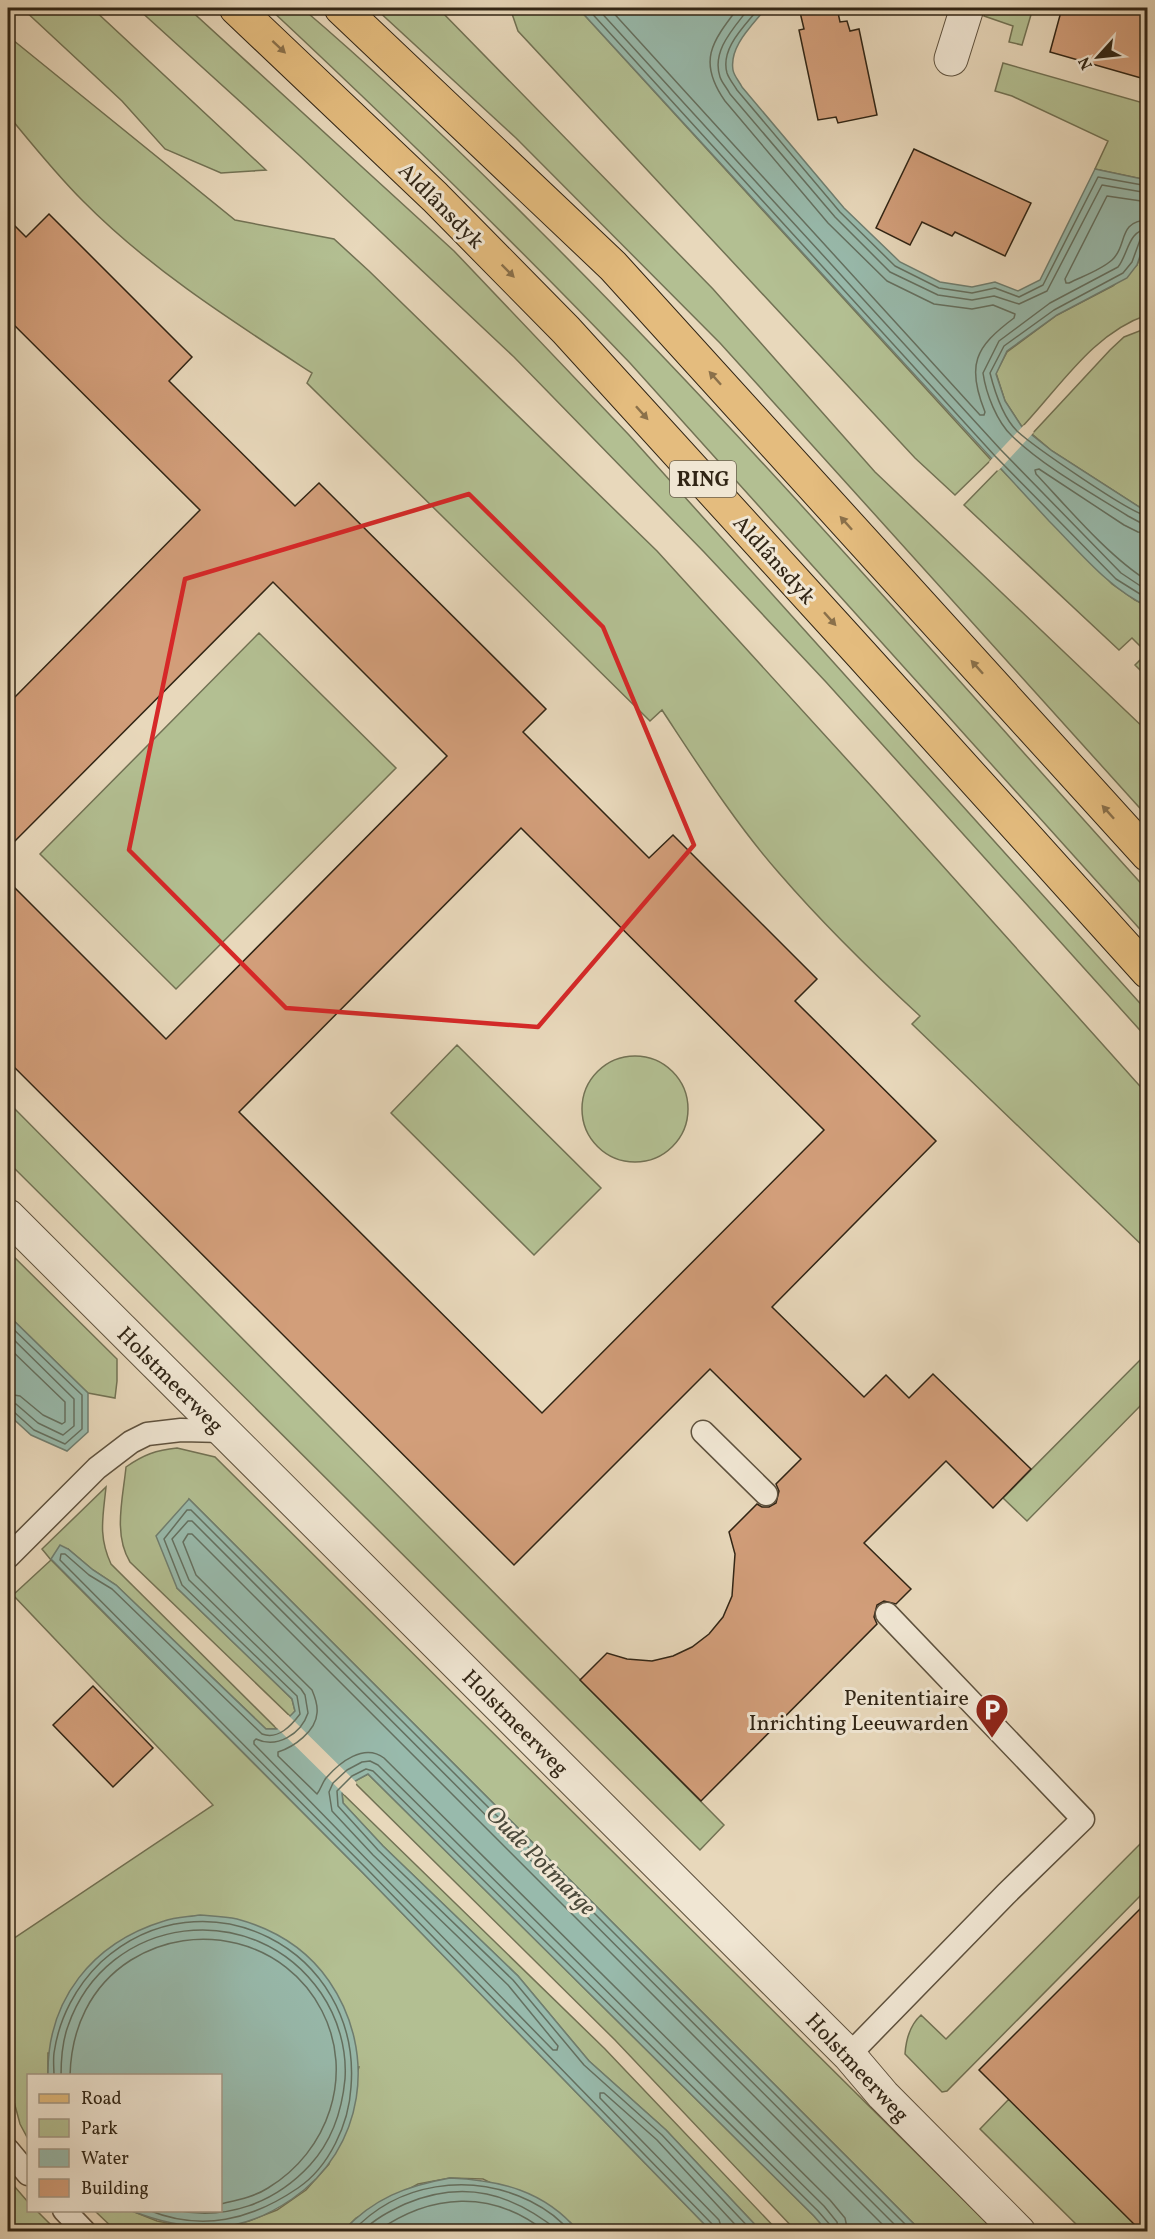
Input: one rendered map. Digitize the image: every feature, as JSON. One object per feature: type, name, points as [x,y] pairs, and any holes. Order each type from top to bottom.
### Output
[{"type":"main road","name":"Aldlânsdyk","points":[[236,8],[427,189],[566,330],[1148,972]]},
{"type":"main road","points":[[341,8],[613,266],[1148,855]]},
{"type":"street","points":[[951,59],[967,8]]},
{"type":"street","name":"Holstmeerweg","points":[[8,1216],[849,2055],[883,2095],[1019,2232]]},
{"type":"lane","points":[[8,1557],[97,1468],[131,1442],[147,1434],[181,1430],[225,1431]]},
{"type":"lane","points":[[703,1432],[766,1494]]},
{"type":"lane","points":[[849,2055],[998,1902],[1083,1819],[887,1614]]},
{"type":"lane","points":[[8,2150],[27,2173]]},
{"type":"lane","points":[[65,2212],[85,2232]]},
{"type":"highlighted area","points":[[469,494],[603,627],[694,845],[538,1027],[286,1008],[129,850],[185,579]]},
{"type":"green space","points":[[22,8],[92,8],[266,170],[221,173],[165,149],[122,101]]},
{"type":"green space","points":[[137,8],[188,8],[454,251],[629,435],[1147,1011],[1147,1038],[826,682],[704,552],[514,357],[300,156]]},
{"type":"green space","points":[[269,8],[302,8],[362,61],[507,198],[692,388],[846,554],[1147,890],[1147,937],[630,363],[452,183]]},
{"type":"green space","points":[[375,8],[438,8],[713,289],[875,472],[1147,731],[1147,816],[720,343],[516,138]]},
{"type":"green space","points":[[510,8],[578,8],[991,460],[955,495],[915,458],[518,31]]},
{"type":"green space","points":[[987,8],[1033,8],[1022,45],[1009,42],[1013,26],[984,16]]},
{"type":"green space","points":[[8,36],[235,220],[334,239],[657,551],[1147,1094],[1147,1250],[912,1024],[920,1016],[830,929],[763,854],[718,794],[662,710],[650,721],[307,383],[312,373],[222,314],[164,272],[109,226],[73,191],[8,115]]},
{"type":"green space","points":[[1003,63],[1147,104],[1147,180],[1095,169],[1108,141],[1012,96],[995,91]]},
{"type":"green space","points":[[1147,235],[1147,315],[1110,334],[1094,348],[1022,427],[1005,401],[996,373],[1007,352],[1057,315],[1113,286],[1137,265]]},
{"type":"green space","points":[[1147,328],[1148,443],[1145,452],[1148,453],[1147,512],[1052,451],[1032,434],[1124,337]]},
{"type":"green space","points":[[1000,468],[1112,584],[1147,606],[1147,653],[1132,638],[1119,650],[964,505]]},
{"type":"green space","points":[[259,633],[396,768],[176,989],[40,854]]},
{"type":"green space","points":[[1147,653],[1147,677],[1135,665]]},
{"type":"green space","points":[[457,1045],[601,1188],[534,1255],[391,1113]]},
{"type":"green space","points":[[635,1056],[655,1060],[672,1072],[684,1089],[688,1109],[684,1129],[672,1146],[655,1158],[635,1162],[615,1158],[598,1146],[586,1129],[582,1109],[586,1089],[598,1072],[615,1060]]},
{"type":"green space","points":[[8,1102],[724,1825],[700,1850],[8,1162]]},
{"type":"green space","points":[[8,1251],[117,1359],[115,1398],[88,1393],[8,1315]]},
{"type":"green space","points":[[1147,1353],[1147,1399],[1027,1521],[1003,1498]]},
{"type":"green space","points":[[177,1448],[215,1457],[995,2231],[921,2231],[189,1499],[177,1588],[292,1699],[295,1711],[291,1717],[130,1562],[125,1551],[120,1528],[126,1467],[150,1454]]},
{"type":"green space","points":[[106,1487],[103,1535],[111,1564],[277,1729],[266,1729],[116,1585],[68,1549],[51,1560],[42,1549]]},
{"type":"green space","points":[[51,1560],[363,1873],[711,2231],[578,2231],[570,2222],[483,2179],[450,2178],[418,2184],[356,2218],[343,2231],[116,2231],[96,2212],[134,2212],[157,2221],[188,2227],[218,2227],[249,2221],[277,2210],[306,2190],[329,2164],[359,2067],[48,2053],[48,2074],[27,2074],[27,2137],[20,2124],[13,2098],[13,1939],[213,1805],[13,1595]]},
{"type":"green space","points":[[368,1774],[827,2231],[796,2231],[615,2040],[357,1785],[355,1781]]},
{"type":"green space","points":[[342,1793],[605,2049],[778,2231],[761,2231],[666,2130],[589,2061],[518,1976],[383,1846],[343,1803]]},
{"type":"green space","points":[[1147,1837],[1147,1889],[947,2091],[942,2092],[905,2054],[909,2033],[917,2019],[921,2015],[946,2039]]},
{"type":"green space","points":[[1009,2099],[1142,2231],[1083,2231],[980,2129]]},
{"type":"green space","points":[[8,2179],[27,2201],[27,2212],[38,2212],[57,2231],[8,2231]]},
{"type":"water","points":[[578,8],[766,8],[738,44],[733,61],[735,76],[844,208],[900,262],[940,282],[972,287],[995,282],[1018,291],[1040,280],[1095,169],[1147,180],[1147,235],[1137,265],[1127,278],[1057,315],[1007,351],[996,374],[1005,401],[1022,427],[1052,451],[1147,512],[1147,606],[1107,579],[1049,521]]},
{"type":"water","points":[[8,1315],[88,1393],[88,1432],[67,1451],[31,1435],[8,1414]]},
{"type":"water","name":"Oude Potmarge","points":[[189,1499],[921,2231],[827,2231],[368,1774],[355,1781],[342,1793],[343,1803],[383,1846],[518,1976],[589,2061],[666,2130],[761,2231],[711,2231],[363,1873],[51,1559],[60,1545],[116,1585],[266,1729],[277,1729],[295,1711],[292,1699],[177,1588],[156,1536]]},
{"type":"water","points":[[200,1915],[232,1918],[264,1928],[289,1942],[311,1959],[329,1981],[344,2009],[354,2038],[358,2068],[356,2098],[349,2127],[335,2154],[317,2178],[292,2199],[275,2210],[246,2222],[226,2226],[173,2224],[135,2212],[222,2212],[222,2074],[48,2074],[50,2048],[56,2022],[65,1999],[79,1978],[95,1960],[115,1944],[138,1931],[177,1918]]},
{"type":"water","points":[[450,2178],[504,2185],[520,2190],[551,2206],[578,2231],[343,2231],[367,2210],[392,2195],[419,2185]]},
{"type":"pier","points":[[1024,425],[1034,432],[998,471],[989,462]]},
{"type":"pier","points":[[288,1715],[357,1783],[345,1795],[275,1726]]},
{"type":"building","points":[[799,8],[837,8],[840,22],[847,21],[850,31],[859,29],[877,115],[838,123],[836,117],[818,120],[799,30],[804,29]]},
{"type":"building","points":[[1062,8],[1148,8],[1148,80],[1050,52]]},
{"type":"building","points":[[914,149],[1031,203],[1005,256],[955,232],[952,236],[922,222],[910,245],[876,228]]},
{"type":"building","points":[[49,214],[192,357],[169,381],[295,506],[319,483],[546,709],[523,732],[649,858],[673,835],[817,979],[795,1001],[936,1141],[772,1307],[864,1397],[886,1375],[909,1398],[933,1374],[1031,1469],[993,1508],[946,1461],[864,1543],[911,1589],[896,1604],[884,1601],[877,1605],[874,1617],[877,1624],[701,1801],[580,1680],[607,1653],[627,1659],[652,1661],[673,1656],[692,1647],[709,1634],[723,1617],[732,1596],[735,1554],[729,1532],[757,1504],[769,1507],[776,1503],[779,1491],[776,1484],[801,1459],[710,1369],[514,1565],[8,1061],[8,881],[166,1039],[447,756],[273,582],[8,848],[8,704],[200,510],[8,319],[8,219],[26,237]],"holes":[[[521,828],[824,1130],[542,1413],[239,1112]]]},
{"type":"building","points":[[93,1686],[153,1748],[113,1787],[53,1725]]},
{"type":"building","points":[[1148,1901],[1148,2232],[1142,2232],[979,2070]]},
{"type":"place","name":"Penitentiaire Inrichting Leeuwarden","points":[[992,1739]]}]
